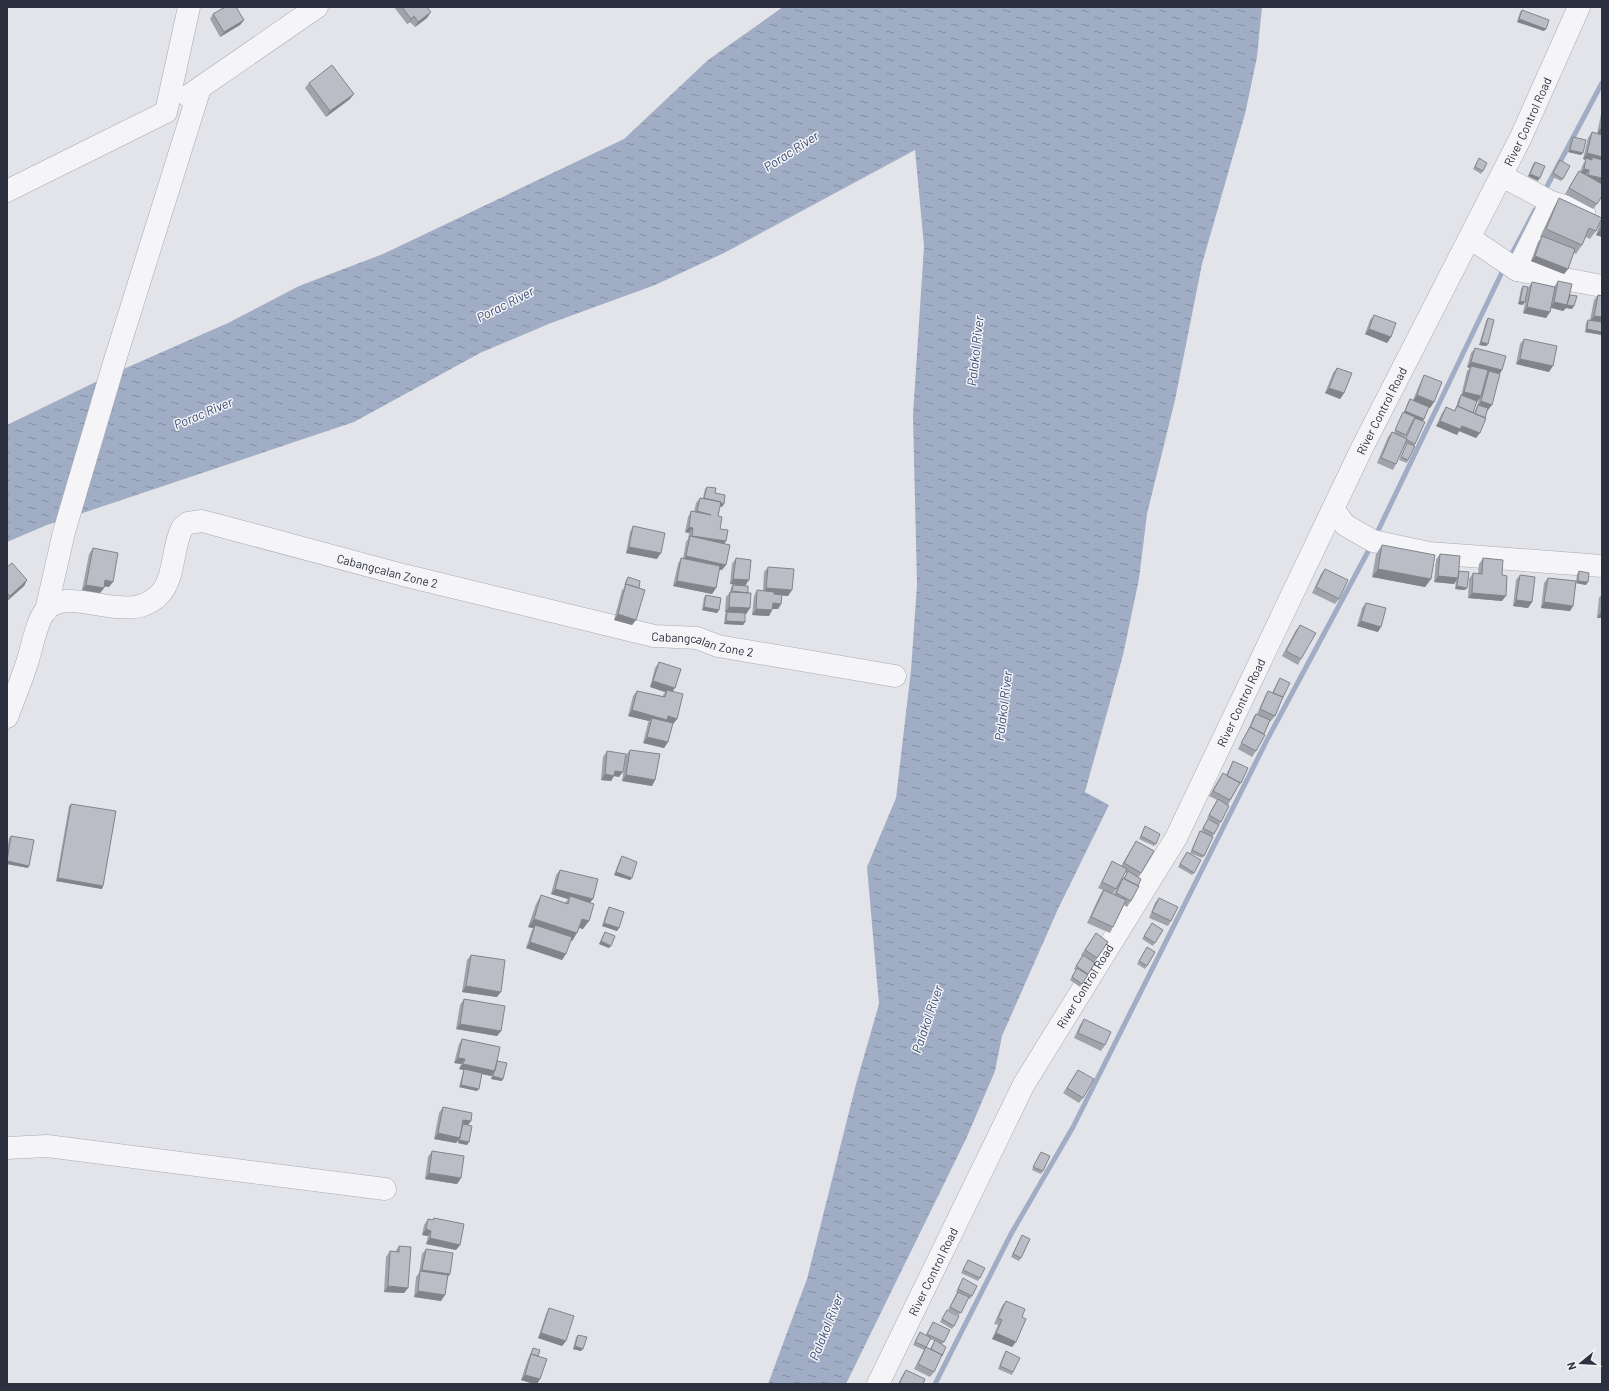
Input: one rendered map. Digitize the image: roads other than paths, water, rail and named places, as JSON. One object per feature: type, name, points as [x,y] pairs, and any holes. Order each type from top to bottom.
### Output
[{"type":"street","points":[[166,112],[189,7]]},
{"type":"street","points":[[7,191],[166,112],[317,7]]},
{"type":"street","name":"River Control Road","points":[[878,1384],[1024,1084],[1176,838],[1362,448],[1521,137],[1579,7]]},
{"type":"street","points":[[7,717],[22,678],[40,622],[46,611],[64,532],[114,363],[200,88]]},
{"type":"street","points":[[1502,176],[1551,202],[1590,214]]},
{"type":"street","points":[[1517,270],[1551,202]]},
{"type":"street","points":[[1470,238],[1517,270],[1602,286]]},
{"type":"street","points":[[1333,509],[1345,525],[1373,541],[1429,553],[1602,566]]},
{"type":"street","name":"Cabangcalan Zone 2","points":[[46,611],[57,603],[70,600],[103,607],[126,608],[152,601],[165,587],[182,528],[188,523],[202,521],[403,575],[654,636],[697,638],[718,646],[895,676]]},
{"type":"street","points":[[7,1148],[47,1146],[385,1189]]},
{"type":"water","points":[[783,7],[1262,7],[1257,57],[1245,114],[1202,264],[1175,400],[1147,514],[1139,579],[1123,655],[1085,792],[1109,805],[1058,909],[1002,1036],[995,1071],[966,1139],[846,1384],[768,1384],[807,1279],[856,1084],[879,1004],[867,867],[896,798],[911,670],[917,585],[913,415],[924,246],[915,150],[724,253],[655,285],[551,323],[480,353],[354,422],[47,525],[7,542],[7,425],[110,375],[228,323],[299,286],[383,254],[624,139],[708,60]]},
{"type":"waterway","points":[[1544,192],[1602,83]]},
{"type":"waterway","points":[[1509,259],[1535,210]]},
{"type":"waterway","points":[[1375,537],[1504,268]]},
{"type":"waterway","points":[[935,1384],[1011,1234],[1073,1127],[1268,738],[1371,546]]},
{"type":"water label","name":"Porac River","points":[[791,151]]},
{"type":"water label","name":"Porac River","points":[[505,304]]},
{"type":"water label","name":"Palakol River","points":[[975,351]]},
{"type":"water label","name":"Porac River","points":[[203,413]]},
{"type":"water label","name":"Palakol River","points":[[1003,706]]},
{"type":"water label","name":"Palakol River","points":[[927,1019]]},
{"type":"water label","name":"Palakol River","points":[[826,1327]]}]
